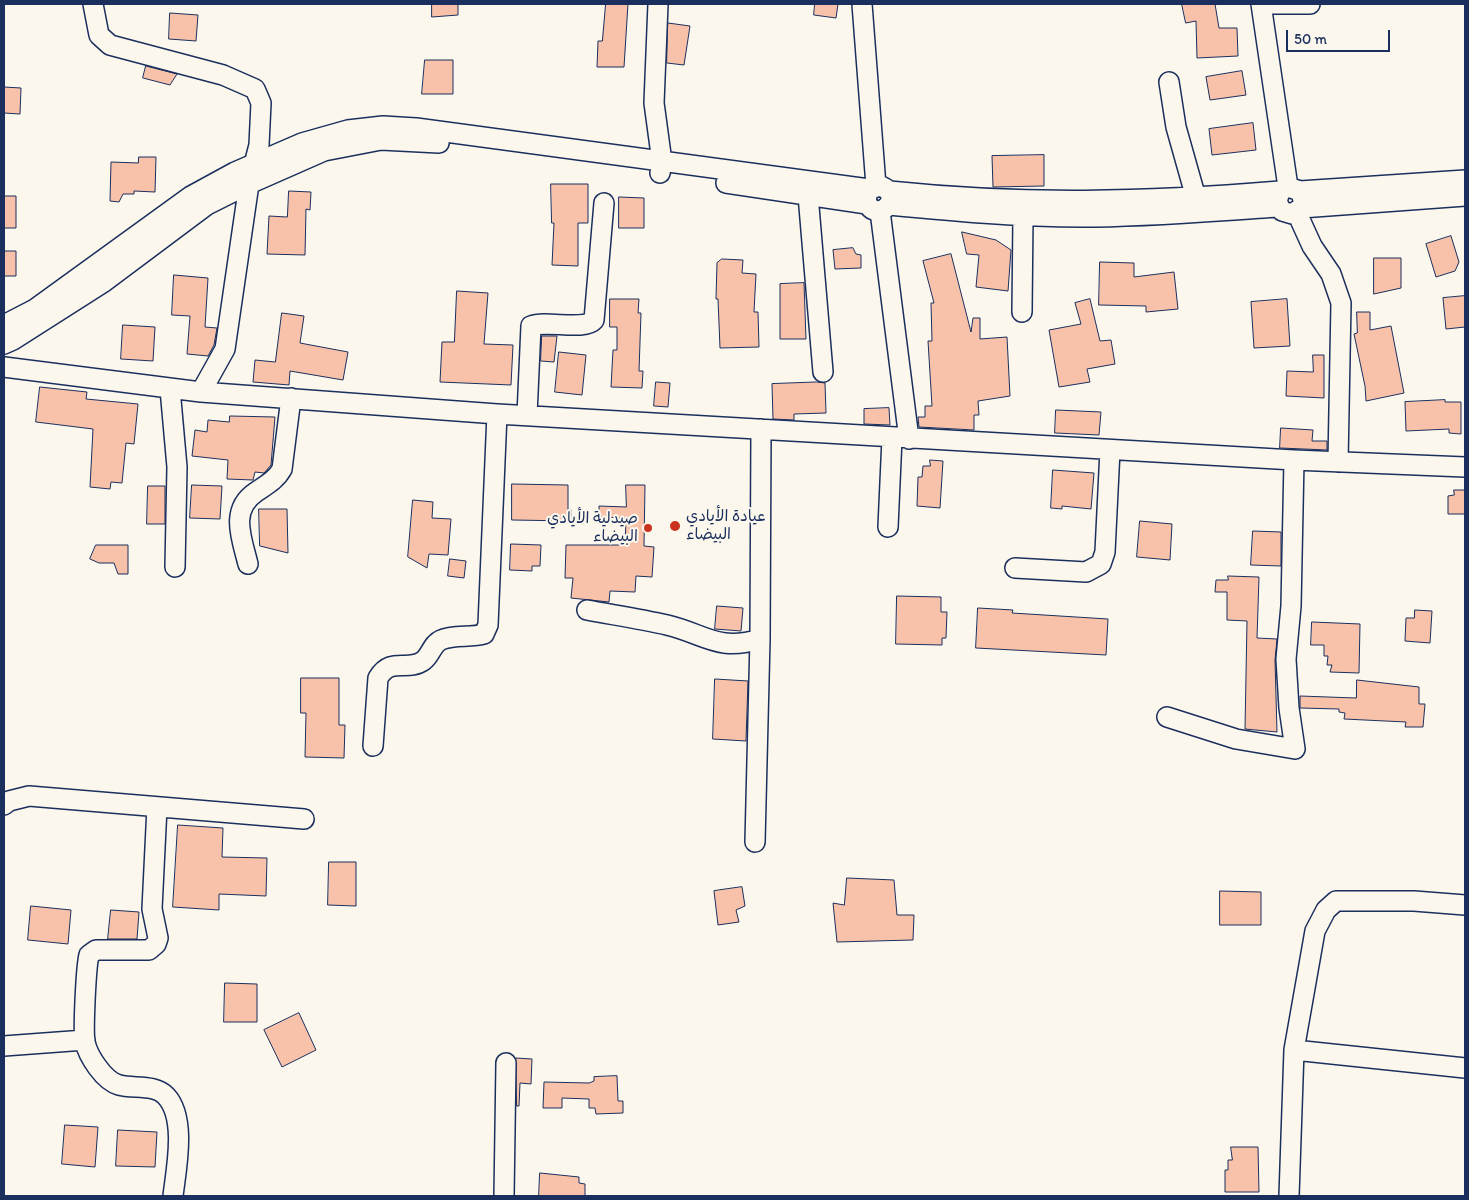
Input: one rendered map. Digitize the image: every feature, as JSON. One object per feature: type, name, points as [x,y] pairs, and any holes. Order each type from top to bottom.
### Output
[{"type":"street","points":[[93,4],[99,35],[110,46],[223,75],[255,89],[261,103],[259,145],[249,184],[225,349],[201,392]]},
{"type":"street","points":[[658,4],[654,103],[661,167]]},
{"type":"street","points":[[862,4],[900,438],[888,527]]},
{"type":"street","points":[[1310,4],[1261,4],[1291,199],[1312,246],[1331,274],[1341,303],[1338,462]]},
{"type":"street","points":[[1169,82],[1176,127],[1196,198]]},
{"type":"street","points":[[4,326],[57,293],[191,196],[254,164],[302,143],[348,130],[383,126],[490,137],[808,195],[878,198],[960,198],[1057,209],[1147,216],[1465,180]]},
{"type":"street","points":[[4,344],[104,282],[207,205],[249,184],[324,152],[380,140],[467,146],[661,167],[878,198],[1023,216],[1057,209],[1196,198],[1291,199],[1465,196]]},
{"type":"street","points":[[808,195],[823,372]]},
{"type":"street","points":[[527,415],[531,326],[542,323],[587,324],[594,320],[604,204]]},
{"type":"street","points":[[1022,312],[1023,216]]},
{"type":"street","points":[[4,367],[201,392],[498,414],[1110,450],[1465,467]]},
{"type":"street","points":[[170,389],[177,467],[175,567]]},
{"type":"street","points":[[248,564],[238,522],[239,518],[244,503],[250,496],[278,477],[282,469],[291,398]]},
{"type":"street","points":[[373,746],[378,678],[383,670],[390,666],[411,665],[424,661],[433,646],[442,639],[484,634],[488,626],[498,414]]},
{"type":"street","points":[[755,842],[760,639],[761,429]]},
{"type":"street","points":[[1015,568],[1086,572],[1101,564],[1105,552],[1110,450]]},
{"type":"street","points":[[1167,718],[1236,739],[1295,749],[1289,708],[1286,660],[1291,606],[1294,460]]},
{"type":"street","points":[[587,610],[668,625],[716,643],[737,644],[760,639]]},
{"type":"street","points":[[4,805],[9,801],[29,796],[304,819]]},
{"type":"street","points":[[157,807],[152,909],[158,938],[156,944],[149,950],[96,950],[89,955],[85,1040],[99,1068],[112,1081],[119,1085],[156,1090],[166,1096],[178,1125],[174,1196]]},
{"type":"street","points":[[1289,1196],[1294,1050],[1315,932],[1330,905],[1336,902],[1414,901],[1465,905]]},
{"type":"street","points":[[4,1046],[85,1040]]},
{"type":"street","points":[[1294,1050],[1465,1068]]},
{"type":"street","points":[[504,1196],[506,1063]]},
{"type":"building","points":[[432,4],[458,4],[458,15],[432,17]]},
{"type":"building","points":[[606,4],[628,4],[624,67],[597,67],[598,41],[602,41]]},
{"type":"building","points":[[815,4],[838,4],[836,18],[814,15]]},
{"type":"building","points":[[1182,4],[1215,4],[1219,28],[1237,28],[1238,56],[1197,58],[1196,21],[1186,23]]},
{"type":"building","points":[[170,13],[198,15],[196,41],[169,39]]},
{"type":"building","points":[[668,23],[690,26],[684,65],[667,63]]},
{"type":"building","points":[[425,60],[453,60],[453,94],[422,94]]},
{"type":"building","points":[[146,66],[177,74],[170,85],[143,78]]},
{"type":"building","points":[[1242,71],[1246,95],[1210,100],[1206,77]]},
{"type":"building","points":[[4,87],[21,88],[20,114],[4,113]]},
{"type":"building","points":[[1253,123],[1256,150],[1212,155],[1209,129]]},
{"type":"building","points":[[1044,155],[1044,186],[993,187],[992,156]]},
{"type":"building","points":[[139,157],[156,157],[155,192],[134,191],[134,194],[123,194],[119,202],[110,201],[111,162],[138,163]]},
{"type":"building","points":[[551,184],[588,184],[588,223],[578,223],[578,266],[552,265],[554,223],[552,223]]},
{"type":"building","points":[[289,191],[311,192],[310,210],[306,209],[305,255],[267,254],[269,216],[287,217]]},
{"type":"building","points":[[4,196],[16,196],[16,228],[4,228]]},
{"type":"building","points":[[619,197],[644,198],[644,228],[619,228]]},
{"type":"building","points":[[962,232],[996,240],[1011,250],[1008,291],[976,287],[979,255],[967,254]]},
{"type":"building","points":[[1451,236],[1459,262],[1455,271],[1436,277],[1426,244]]},
{"type":"building","points":[[853,248],[856,254],[861,255],[861,268],[835,269],[833,250]]},
{"type":"building","points":[[4,251],[16,251],[16,276],[4,276]]},
{"type":"building","points":[[951,254],[971,332],[973,318],[980,318],[980,339],[1007,337],[1010,396],[978,401],[979,415],[974,415],[974,430],[919,427],[918,417],[925,417],[925,406],[932,406],[928,341],[932,341],[931,303],[934,303],[923,261]]},
{"type":"building","points":[[1374,258],[1401,258],[1401,288],[1374,294]]},
{"type":"building","points":[[722,259],[743,260],[742,273],[756,274],[754,312],[758,312],[759,347],[720,348],[718,299],[716,299],[717,263]]},
{"type":"building","points":[[1100,262],[1134,263],[1134,277],[1174,272],[1178,309],[1146,312],[1146,306],[1099,305]]},
{"type":"building","points":[[174,275],[208,278],[205,327],[217,328],[214,345],[208,356],[187,354],[190,316],[172,315]]},
{"type":"building","points":[[804,283],[806,339],[780,339],[780,284]]},
{"type":"building","points":[[457,291],[488,293],[484,344],[513,345],[511,385],[440,382],[442,342],[454,342]]},
{"type":"building","points":[[1465,296],[1465,327],[1446,329],[1443,298]]},
{"type":"building","points":[[610,299],[639,299],[638,313],[641,313],[639,371],[643,371],[642,388],[611,387],[613,350],[617,350],[617,327],[610,327]]},
{"type":"building","points":[[1090,299],[1100,341],[1111,340],[1115,364],[1087,369],[1090,382],[1059,387],[1049,330],[1081,324],[1075,303]]},
{"type":"building","points":[[1287,299],[1290,346],[1254,348],[1251,302]]},
{"type":"building","points":[[1357,312],[1370,312],[1370,330],[1391,326],[1404,393],[1366,401],[1365,386],[1354,334],[1357,333]]},
{"type":"building","points":[[282,313],[304,316],[300,343],[348,352],[343,380],[290,371],[289,385],[253,382],[255,360],[275,362]]},
{"type":"building","points":[[123,325],[155,327],[153,361],[121,359]]},
{"type":"building","points":[[542,336],[557,336],[554,362],[541,361]]},
{"type":"building","points":[[559,352],[586,355],[582,395],[555,392]]},
{"type":"building","points":[[1313,355],[1324,355],[1324,398],[1286,396],[1287,371],[1313,372]]},
{"type":"building","points":[[656,382],[670,383],[668,407],[654,406]]},
{"type":"building","points":[[825,383],[826,413],[794,414],[794,420],[773,419],[772,384]]},
{"type":"building","points":[[40,387],[87,392],[86,399],[138,404],[134,444],[126,443],[122,483],[111,482],[110,489],[90,487],[93,429],[36,422]]},
{"type":"building","points":[[1445,400],[1445,402],[1461,402],[1461,434],[1449,433],[1449,429],[1406,431],[1405,402]]},
{"type":"building","points":[[889,408],[890,425],[864,424],[864,409]]},
{"type":"building","points":[[1056,410],[1101,412],[1099,435],[1055,433]]},
{"type":"building","points":[[230,416],[275,417],[271,465],[264,473],[255,472],[253,480],[227,479],[228,460],[192,456],[195,430],[207,432],[208,420],[229,422]]},
{"type":"building","points":[[1281,428],[1313,430],[1312,441],[1327,441],[1327,450],[1280,448]]},
{"type":"building","points":[[930,460],[943,461],[940,508],[917,506],[918,477],[922,477],[923,466],[930,466]]},
{"type":"building","points":[[1053,470],[1094,473],[1091,509],[1062,506],[1062,509],[1051,508]]},
{"type":"building","points":[[512,484],[568,485],[568,510],[571,510],[571,521],[512,520]]},
{"type":"building","points":[[192,485],[222,486],[220,519],[190,518]]},
{"type":"building","points":[[626,485],[645,485],[644,546],[654,547],[652,577],[636,576],[635,592],[610,591],[609,602],[571,598],[573,578],[565,578],[566,545],[625,545],[626,518],[599,517],[599,506],[626,507]]},
{"type":"building","points":[[148,486],[165,486],[165,524],[147,524]]},
{"type":"building","points":[[1454,490],[1465,490],[1465,514],[1448,514],[1448,496],[1454,495]]},
{"type":"building","points":[[413,500],[433,502],[432,518],[451,519],[448,555],[429,554],[427,568],[408,557]]},
{"type":"building","points":[[259,509],[287,509],[288,553],[260,546]]},
{"type":"building","points":[[1140,521],[1172,524],[1170,560],[1137,557]]},
{"type":"building","points":[[1253,531],[1281,532],[1281,566],[1251,565]]},
{"type":"building","points":[[511,544],[541,545],[540,566],[532,566],[532,571],[510,570]]},
{"type":"building","points":[[96,545],[128,545],[128,574],[118,574],[114,563],[99,563],[90,559]]},
{"type":"building","points":[[450,559],[466,561],[464,578],[448,576]]},
{"type":"building","points":[[1228,576],[1259,577],[1257,638],[1277,639],[1275,660],[1277,732],[1245,729],[1247,621],[1227,620],[1227,592],[1215,592],[1216,580],[1228,580]]},
{"type":"building","points":[[897,596],[941,597],[941,612],[947,612],[946,638],[942,638],[942,645],[896,644]]},
{"type":"building","points":[[717,606],[743,608],[741,631],[715,629]]},
{"type":"building","points":[[978,608],[1013,610],[1012,613],[1108,619],[1106,655],[976,648]]},
{"type":"building","points":[[1415,610],[1432,611],[1430,643],[1405,641],[1406,618],[1414,618]]},
{"type":"building","points":[[1312,622],[1360,624],[1359,673],[1330,672],[1332,665],[1327,665],[1328,656],[1324,656],[1324,645],[1311,645]]},
{"type":"building","points":[[301,678],[339,678],[339,725],[345,725],[344,758],[305,757],[306,713],[301,713]]},
{"type":"building","points":[[715,679],[748,681],[746,741],[713,739]]},
{"type":"building","points":[[1357,680],[1419,687],[1419,704],[1425,704],[1423,727],[1405,727],[1406,722],[1344,719],[1345,713],[1339,712],[1339,709],[1300,708],[1300,696],[1356,698]]},
{"type":"building","points":[[178,825],[223,828],[222,857],[267,858],[266,896],[219,894],[219,910],[173,907]]},
{"type":"building","points":[[329,862],[356,862],[356,906],[328,905]]},
{"type":"building","points":[[847,878],[894,880],[897,915],[914,915],[913,940],[837,942],[833,903],[844,905]]},
{"type":"building","points":[[742,887],[745,906],[736,910],[739,922],[718,925],[714,891]]},
{"type":"building","points":[[1220,891],[1261,892],[1261,925],[1220,925]]},
{"type":"building","points":[[31,906],[71,910],[68,944],[28,940]]},
{"type":"building","points":[[111,910],[139,912],[137,939],[108,939]]},
{"type":"building","points":[[225,983],[257,984],[257,1022],[224,1022]]},
{"type":"building","points":[[299,1013],[316,1050],[282,1067],[264,1030]]},
{"type":"building","points":[[516,1058],[532,1059],[531,1084],[520,1083],[519,1106],[517,1106]]},
{"type":"building","points":[[617,1076],[618,1101],[623,1101],[623,1113],[596,1114],[595,1108],[589,1108],[589,1099],[562,1098],[562,1108],[543,1108],[544,1082],[589,1083],[594,1081],[594,1077]]},
{"type":"building","points":[[65,1125],[98,1127],[95,1167],[62,1164]]},
{"type":"building","points":[[118,1130],[157,1132],[155,1167],[116,1166]]},
{"type":"building","points":[[1231,1147],[1258,1147],[1259,1192],[1225,1192],[1225,1170],[1228,1170],[1228,1160],[1232,1160]]},
{"type":"building","points":[[540,1173],[579,1177],[579,1183],[585,1184],[585,1196],[539,1196]]},
{"type":"place","name":"عيادة الأيادي البيضاء","points":[[675,526]]},
{"type":"place","name":"صيدلية الأيادي البيضاء","points":[[648,528]]}]
